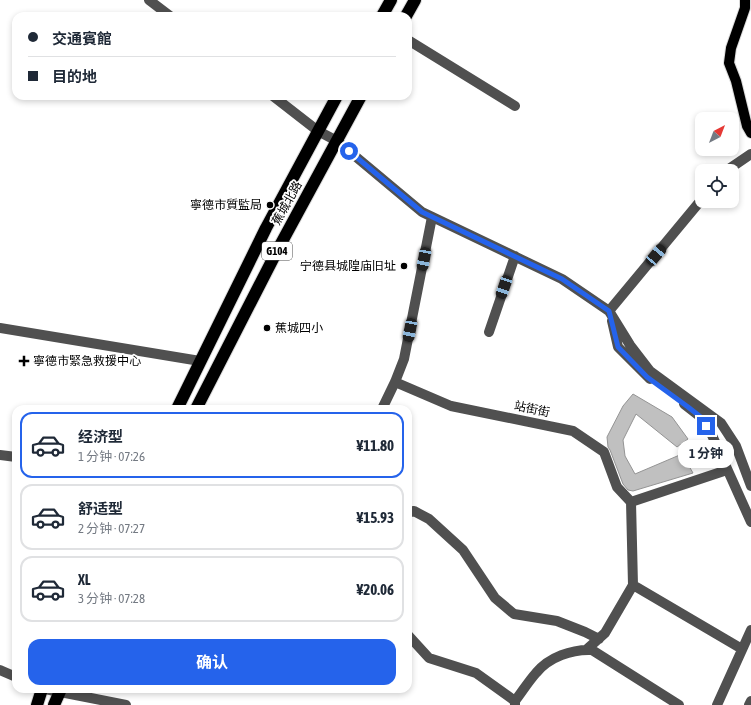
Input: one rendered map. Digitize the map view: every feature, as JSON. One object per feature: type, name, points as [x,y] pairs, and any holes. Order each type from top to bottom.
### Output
[{"type":"highway","points":[[384,12],[391,0]]},
{"type":"highway","points":[[408,12],[415,0]]},
{"type":"highway","name":"蕉城北路","points":[[179,405],[266,228],[336,100]]},
{"type":"highway","name":"蕉城北路","points":[[198,405],[277,252],[359,100]]},
{"type":"highway","points":[[37,705],[42,693]]},
{"type":"highway","points":[[54,705],[59,693]]},
{"type":"main road","points":[[745,0],[744,8],[731,48],[729,63],[736,81],[751,133]]},
{"type":"street","points":[[149,0],[165,12]]},
{"type":"street","points":[[412,42],[515,106]]},
{"type":"street","points":[[278,100],[318,131],[337,141],[422,212],[562,279],[609,311],[630,344],[650,371],[721,423],[736,446],[751,486]]},
{"type":"street","points":[[736,164],[751,154]]},
{"type":"street","points":[[609,311],[695,207]]},
{"type":"street","points":[[384,405],[404,359],[432,217]]},
{"type":"street","points":[[489,332],[515,256]]},
{"type":"street","points":[[609,311],[618,347],[647,377],[702,418],[711,433],[751,522]]},
{"type":"street","points":[[0,328],[200,361]]},
{"type":"street","name":"站街街","points":[[395,382],[451,406],[573,431],[604,452],[617,487],[631,502]]},
{"type":"street","points":[[0,455],[12,457]]},
{"type":"street","points":[[586,650],[605,633],[633,585],[631,502],[727,470]]},
{"type":"street","points":[[412,511],[428,519],[464,550],[495,598],[514,614],[557,621],[599,639]]},
{"type":"street","points":[[633,585],[742,649]]},
{"type":"street","points":[[717,705],[751,630]]},
{"type":"street","points":[[412,639],[429,658],[476,673],[515,703],[536,672],[552,659],[571,652],[592,650],[680,705]]},
{"type":"street","points":[[0,670],[12,675]]},
{"type":"street","points":[[69,693],[126,705]]},
{"type":"street","points":[[749,705],[751,701]]},
{"type":"building","points":[[633,394],[672,417],[688,439],[677,447],[636,414],[623,440],[625,456],[635,474],[682,454],[693,473],[633,491],[628,490],[623,484],[608,447],[607,437],[623,406]]},
{"type":"place","name":"寧德市質監局","points":[[270,205]]},
{"type":"place","name":"宁德县城隍庙旧址","points":[[404,266]]},
{"type":"place","name":"蕉城四小","points":[[267,328]]},
{"type":"place","name":"寧德市緊急救援中心","points":[[24,361]]},
{"type":"route","points":[[349,151],[422,212],[562,279],[609,311],[618,347],[647,377],[702,418],[706,426]]}]
